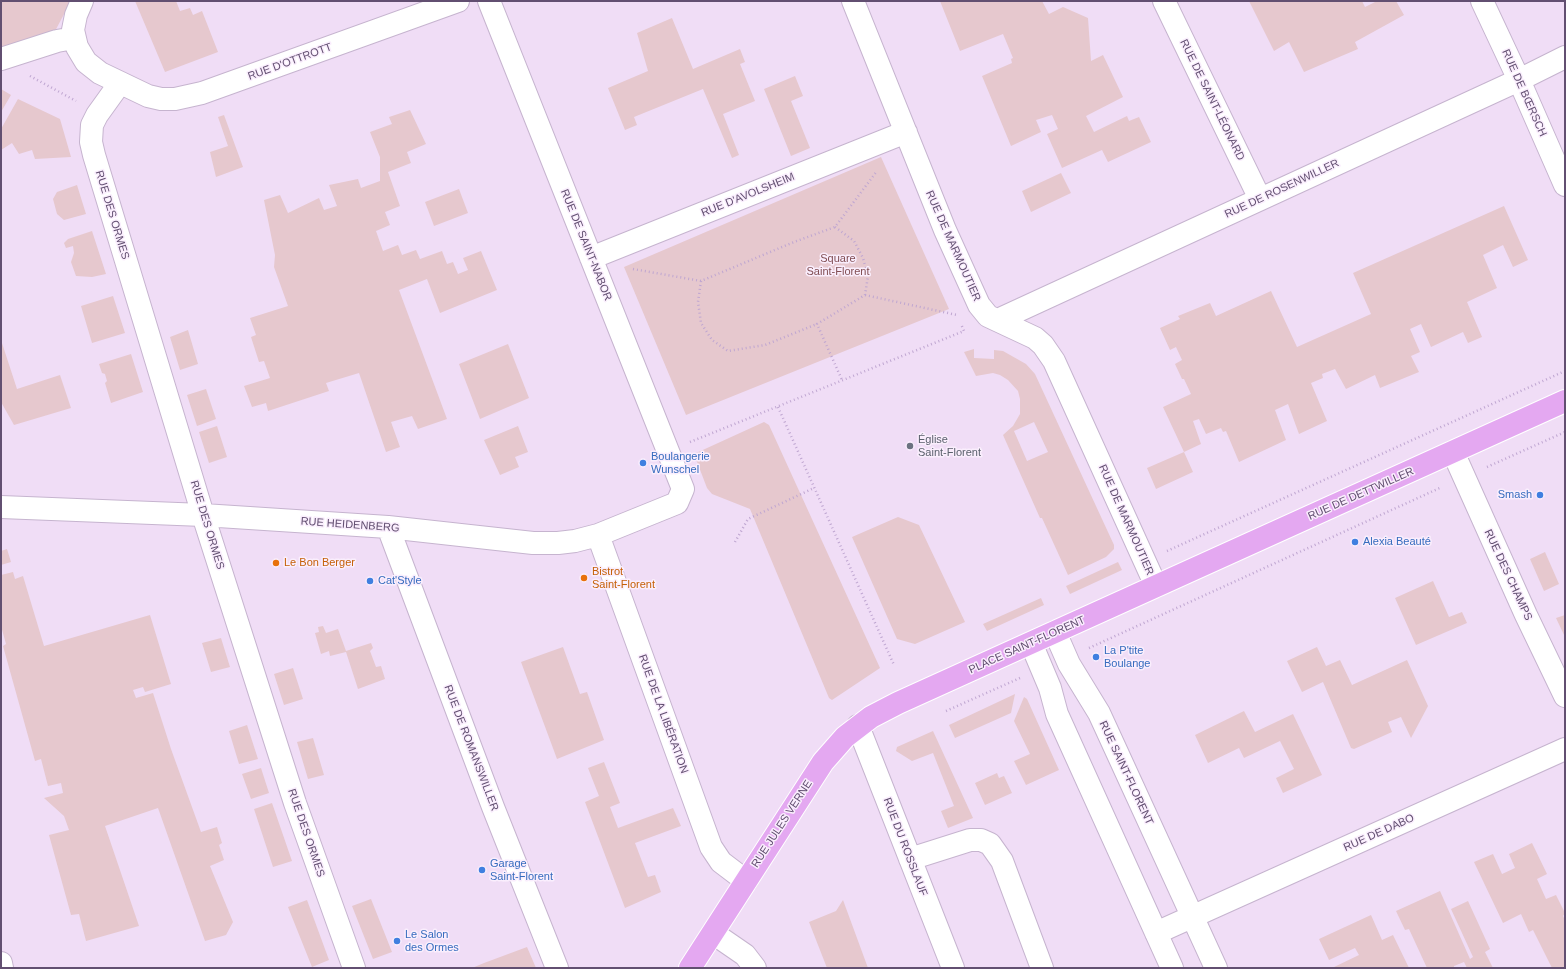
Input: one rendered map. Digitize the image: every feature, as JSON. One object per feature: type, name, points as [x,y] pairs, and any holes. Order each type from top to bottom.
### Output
[{"type":"main road","name":"RUE DE DETTWILLER","points":[[1156,586],[1565,401]]},
{"type":"main road","name":"PLACE SAINT-FLORENT","points":[[898,703],[1156,586]]},
{"type":"main road","name":"RUE JULES VERNE","points":[[690,968],[834,747],[858,726],[898,703]]},
{"type":"street","points":[[1,59],[57,41],[74,38],[74,24],[82,1]]},
{"type":"street","name":"RUE D'OTTROTT","points":[[74,38],[81,56],[92,68],[120,84],[148,96],[161,99],[175,99],[191,96],[458,1]]},
{"type":"street","name":"RUE DE SAINT-NABOR","points":[[489,1],[683,489]]},
{"type":"street","name":"RUE DE MARMOUTIER","points":[[853,1],[945,230],[979,305],[988,316],[1035,338],[1054,361],[1156,586]]},
{"type":"street","name":"RUE DE SAINT-LÉONARD","points":[[1164,1],[1260,199]]},
{"type":"street","name":"RUE DE BŒRSCH","points":[[1482,1],[1519,80],[1565,185]]},
{"type":"street","name":"RUE DE ROSENWILLER","points":[[998,320],[1519,80],[1565,57]]},
{"type":"street","name":"RUE DES ORMES","points":[[120,84],[97,115],[92,125],[91,142],[204,515],[295,803],[354,968]]},
{"type":"street","name":"RUE D'AVOLSHEIM","points":[[591,258],[906,132]]},
{"type":"street","name":"RUE DES CHAMPS","points":[[1452,452],[1526,615],[1565,696]]},
{"type":"street","name":"RUE HEIDENBERG","points":[[1,506],[204,515],[388,527],[532,543],[576,541],[598,535],[677,503],[683,489]]},
{"type":"street","name":"RUE DE ROMANSWILLER","points":[[388,527],[490,800],[557,968]]},
{"type":"street","name":"RUE DE LA LIBÉRATION","points":[[598,535],[712,847],[721,862],[746,881]]},
{"type":"street","name":"RUE SAINT-FLORENT","points":[[1054,632],[1066,657],[1099,713],[1216,968]]},
{"type":"street","points":[[1031,643],[1042,668],[1057,714],[1172,968]]},
{"type":"street","name":"RUE DU ROSSLAUF","points":[[858,726],[952,968]]},
{"type":"street","name":"RUE DE DABO","points":[[1192,917],[1565,749]]},
{"type":"street","points":[[910,859],[970,840],[981,840],[990,844],[1002,861],[1042,968]]},
{"type":"street","points":[[1156,933],[1192,917]]},
{"type":"street","points":[[713,933],[745,955],[754,968]]},
{"type":"street","points":[[1,963],[2,968]]},
{"type":"path","points":[[28,75],[80,104]]},
{"type":"path","points":[[632,269],[700,281],[835,227],[879,168]]},
{"type":"path","points":[[835,227],[854,241],[863,258],[868,276],[865,295]]},
{"type":"path","points":[[700,281],[698,302],[701,323],[712,340],[728,351],[765,345],[817,324],[865,295],[957,315]]},
{"type":"path","points":[[686,444],[964,331],[954,308]]},
{"type":"path","points":[[817,324],[842,380]]},
{"type":"path","points":[[778,407],[894,665]]},
{"type":"path","points":[[1066,657],[1116,638],[1126,630],[1565,432]]},
{"type":"path","points":[[734,542],[748,519],[814,488]]},
{"type":"path","points":[[939,711],[951,709],[1042,668]]},
{"type":"shaded area","points":[[71,1],[1565,1],[1565,968],[1,968],[1,53]]},
{"type":"green space","points":[[1,1],[71,1],[54,33],[3,51],[1,47]]},
{"type":"green space","points":[[135,1],[176,1],[180,11],[190,8],[193,15],[202,11],[218,52],[165,72]]},
{"type":"green space","points":[[940,1],[1042,1],[1049,14],[1063,7],[1088,18],[1091,61],[1103,55],[1123,97],[1086,116],[1094,132],[1127,116],[1129,121],[1139,117],[1151,142],[1108,162],[1102,150],[1062,168],[1047,134],[1058,129],[1052,115],[1036,120],[1041,132],[1011,146],[982,76],[1012,63],[1011,59],[1013,58],[1003,34],[960,51]]},
{"type":"green space","points":[[1249,1],[1362,1],[1365,7],[1377,1],[1396,1],[1404,15],[1355,42],[1358,49],[1304,72],[1289,42],[1274,51]]},
{"type":"green space","points":[[672,18],[693,69],[740,49],[745,62],[740,64],[755,101],[723,114],[739,155],[732,158],[703,89],[634,117],[637,125],[625,130],[608,88],[648,71],[637,33]]},
{"type":"green space","points":[[795,76],[803,96],[791,101],[810,148],[791,156],[764,89]]},
{"type":"green space","points":[[1,89],[11,95],[1,112]]},
{"type":"green space","points":[[18,99],[60,119],[71,157],[35,159],[32,150],[19,154],[12,143],[1,150],[1,129]]},
{"type":"green space","points":[[410,110],[426,144],[407,152],[411,163],[388,172],[400,206],[385,212],[390,225],[376,231],[383,251],[398,245],[402,255],[416,250],[420,259],[442,251],[447,264],[453,262],[458,274],[468,270],[463,258],[481,251],[497,290],[440,313],[427,279],[399,290],[447,419],[418,429],[412,416],[391,422],[400,447],[386,452],[359,373],[326,383],[329,391],[268,411],[266,403],[252,407],[244,386],[270,378],[264,361],[259,362],[251,337],[256,335],[250,318],[288,306],[274,267],[275,255],[264,200],[280,195],[288,213],[319,198],[324,210],[337,206],[329,185],[358,179],[361,188],[380,181],[380,157],[370,132],[392,124],[389,117]]},
{"type":"green space","points":[[224,115],[243,167],[216,177],[210,152],[228,146],[218,117]]},
{"type":"green space","name":"Square Saint-Florent","points":[[881,157],[949,309],[686,415],[624,267]]},
{"type":"green space","points":[[1061,173],[1071,193],[1031,212],[1022,191]]},
{"type":"green space","points":[[77,185],[86,214],[64,220],[57,214],[53,199],[57,192]]},
{"type":"green space","points":[[459,189],[468,213],[434,226],[425,202]]},
{"type":"green space","points":[[1504,206],[1528,260],[1513,267],[1503,245],[1483,255],[1497,288],[1467,302],[1482,337],[1468,343],[1463,332],[1431,347],[1421,324],[1410,329],[1420,352],[1411,356],[1419,372],[1380,388],[1375,375],[1346,389],[1335,369],[1322,374],[1323,378],[1311,383],[1327,421],[1299,434],[1288,404],[1275,410],[1286,440],[1239,462],[1226,431],[1223,432],[1221,428],[1206,434],[1199,419],[1193,421],[1201,444],[1184,452],[1163,407],[1191,394],[1175,364],[1182,360],[1176,347],[1170,350],[1160,328],[1180,319],[1178,316],[1210,303],[1216,316],[1271,291],[1297,347],[1371,314],[1353,273]]},
{"type":"green space","points":[[92,231],[106,274],[92,277],[76,276],[71,262],[74,253],[73,246],[66,248],[64,243],[68,239]]},
{"type":"green space","points":[[113,296],[125,333],[92,343],[81,306]]},
{"type":"green space","points":[[188,330],[198,364],[180,370],[170,337]]},
{"type":"green space","points":[[1,340],[17,389],[60,375],[71,408],[14,425],[1,402]]},
{"type":"green space","points":[[508,344],[529,398],[480,419],[459,364]]},
{"type":"green space","points":[[974,349],[974,358],[994,359],[994,350],[1003,351],[1026,364],[1035,374],[1114,545],[1114,549],[1106,557],[1068,575],[1042,518],[1040,518],[1003,435],[1013,426],[1020,414],[1020,399],[1018,391],[1008,380],[1000,375],[993,373],[976,376],[964,352]],"holes":[[[1034,422],[1048,452],[1027,461],[1014,431]]]},
{"type":"green space","points":[[131,354],[143,392],[111,403],[105,383],[107,381],[105,374],[102,373],[99,364]]},
{"type":"green space","points":[[206,389],[216,419],[197,426],[187,395]]},
{"type":"green space","points":[[764,422],[769,425],[880,668],[832,700],[829,698],[750,509],[712,494],[707,488],[694,454]]},
{"type":"green space","points":[[217,426],[227,457],[209,463],[199,432]]},
{"type":"green space","points":[[518,426],[528,452],[515,457],[519,467],[500,475],[484,440]]},
{"type":"green space","points":[[1184,452],[1193,472],[1156,489],[1147,468]]},
{"type":"green space","points":[[898,517],[919,525],[965,622],[915,644],[897,639],[852,537]]},
{"type":"green space","points":[[7,549],[11,562],[1,565],[1,551]]},
{"type":"green space","points":[[1545,552],[1559,584],[1544,591],[1530,559]]},
{"type":"green space","points":[[1118,562],[1122,570],[1070,594],[1066,586]]},
{"type":"green space","points":[[13,572],[15,579],[23,576],[44,646],[150,615],[171,684],[145,692],[143,687],[133,690],[136,698],[153,693],[171,749],[201,832],[217,827],[222,843],[219,845],[224,860],[210,866],[233,922],[226,935],[205,941],[158,808],[105,826],[139,926],[86,941],[79,914],[71,915],[49,835],[69,830],[64,816],[44,798],[63,793],[61,783],[48,786],[41,759],[35,761],[3,646],[6,644],[1,626],[1,575]]},
{"type":"green space","points":[[1433,581],[1449,617],[1462,612],[1467,623],[1416,645],[1395,598]]},
{"type":"green space","points":[[1041,598],[1044,605],[987,631],[983,624]]},
{"type":"green space","points":[[1565,615],[1565,637],[1556,618]]},
{"type":"green space","points":[[323,626],[326,633],[338,629],[346,651],[371,643],[373,648],[370,651],[376,667],[381,666],[385,679],[358,689],[346,652],[330,656],[329,651],[321,654],[315,633],[319,632],[318,627]]},
{"type":"green space","points":[[221,638],[230,667],[211,672],[202,643]]},
{"type":"green space","points":[[563,647],[580,694],[587,692],[604,740],[557,759],[521,662]]},
{"type":"green space","points":[[1317,647],[1326,666],[1340,660],[1352,685],[1407,660],[1428,706],[1411,738],[1401,717],[1388,722],[1392,732],[1354,749],[1351,748],[1323,682],[1302,692],[1287,661]]},
{"type":"green space","points":[[293,668],[303,699],[284,705],[274,674]]},
{"type":"green space","points":[[1015,694],[1011,713],[955,738],[949,725]]},
{"type":"green space","points":[[1024,697],[1027,699],[1059,770],[1026,785],[1014,761],[1030,754],[1014,721]]},
{"type":"green space","points":[[1244,711],[1255,732],[1293,714],[1322,775],[1283,793],[1276,778],[1294,769],[1280,741],[1244,758],[1239,748],[1208,763],[1195,735]]},
{"type":"green space","points":[[247,725],[258,759],[239,764],[229,731]]},
{"type":"green space","points":[[933,731],[973,818],[948,828],[941,811],[954,806],[933,753],[912,761],[896,751],[897,747]]},
{"type":"green space","points":[[313,738],[324,775],[308,779],[297,742]]},
{"type":"green space","points":[[604,762],[620,803],[610,807],[618,828],[673,808],[681,826],[635,843],[648,877],[655,875],[661,892],[625,908],[585,802],[599,796],[588,768]]},
{"type":"green space","points":[[261,768],[269,793],[251,799],[242,774]]},
{"type":"green space","points":[[997,773],[999,778],[1004,776],[1012,793],[985,805],[975,783]]},
{"type":"green space","points":[[272,803],[292,861],[273,867],[254,809]]},
{"type":"green space","points":[[1532,843],[1547,874],[1537,879],[1546,899],[1556,895],[1565,913],[1563,916],[1565,920],[1565,968],[1552,968],[1533,930],[1529,932],[1521,914],[1503,923],[1474,862],[1493,854],[1502,874],[1515,868],[1509,854]]},
{"type":"green space","points":[[1440,891],[1470,959],[1473,957],[1451,909],[1468,901],[1490,949],[1485,952],[1493,968],[1467,968],[1464,962],[1454,966],[1454,968],[1427,968],[1409,929],[1405,930],[1396,911]]},
{"type":"green space","points":[[371,899],[392,952],[373,959],[352,906]]},
{"type":"green space","points":[[307,900],[329,960],[312,967],[288,907]]},
{"type":"green space","points":[[843,900],[868,968],[827,968],[809,922],[836,911]]},
{"type":"green space","points":[[1371,915],[1382,940],[1393,935],[1409,968],[1332,968],[1359,955],[1355,948],[1329,960],[1319,939]]},
{"type":"green space","points":[[527,947],[536,968],[472,968],[484,963]]},
{"type":"place","name":"Église Saint-Florent","points":[[910,446]]},
{"type":"place","name":"Boulangerie Wunschel","points":[[643,463]]},
{"type":"place","name":"Smash","points":[[1540,495]]},
{"type":"place","name":"Alexia Beauté","points":[[1355,542]]},
{"type":"place","name":"Le Bon Berger","points":[[276,563]]},
{"type":"place","name":"Bistrot Saint-Florent","points":[[584,578]]},
{"type":"place","name":"Cat'Style","points":[[370,581]]},
{"type":"place","name":"La P'tite Boulange","points":[[1096,657]]},
{"type":"place","name":"Garage Saint-Florent","points":[[482,870]]},
{"type":"place","name":"Le Salon des Ormes","points":[[397,941]]}]
